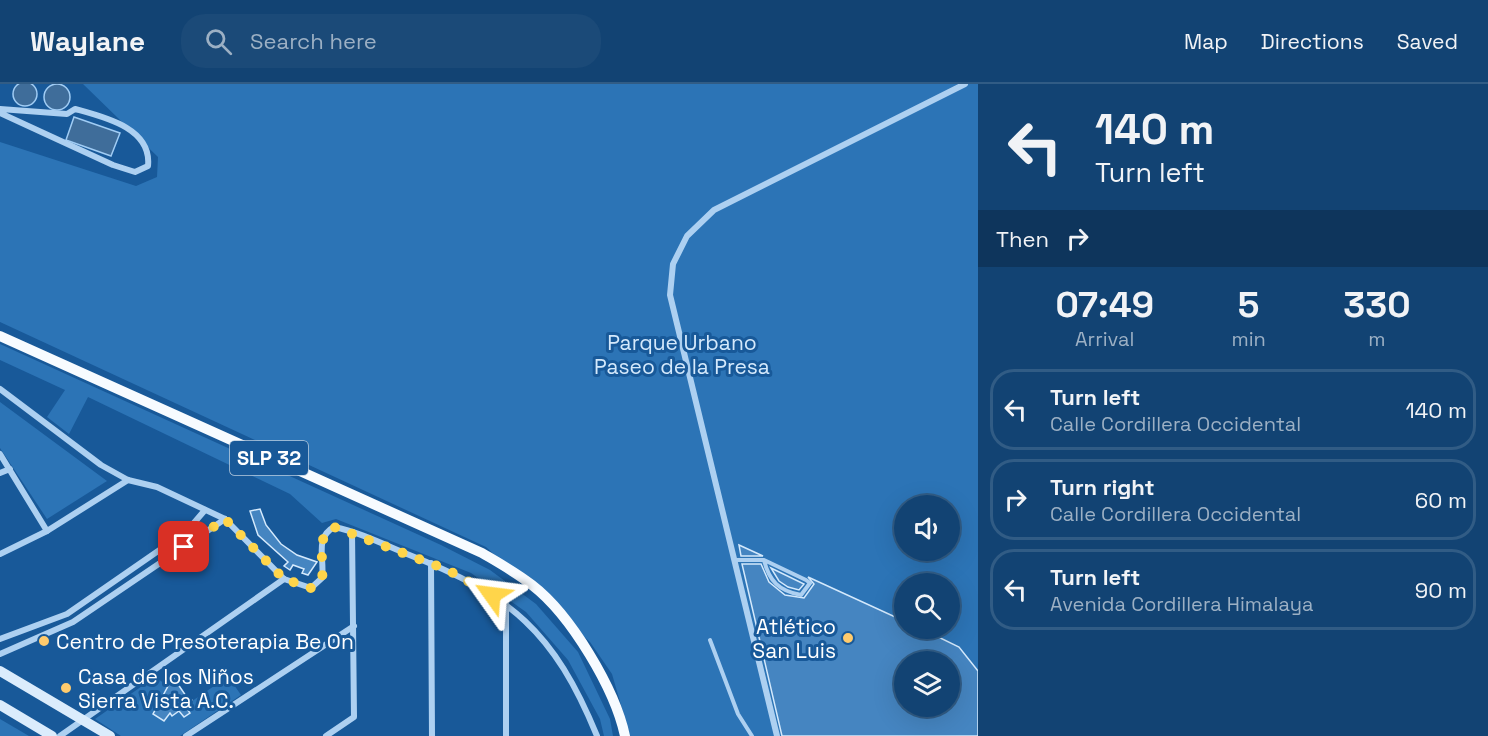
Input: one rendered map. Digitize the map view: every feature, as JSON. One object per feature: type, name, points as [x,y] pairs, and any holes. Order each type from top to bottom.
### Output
[{"type":"main road","name":"SLP 32","points":[[0,336],[482,553],[514,573],[534,587],[583,644],[606,680],[625,736]]},
{"type":"main road","points":[[0,671],[110,736]]},
{"type":"main road","points":[[0,705],[52,736]]},
{"type":"street","points":[[777,736],[670,295],[673,264],[687,236],[714,210],[965,84]]},
{"type":"street","points":[[75,109],[117,121],[140,140],[149,154],[148,166],[135,172],[113,165],[0,111],[67,114],[75,109]]},
{"type":"street","points":[[0,389],[78,450],[128,480],[157,487],[225,519],[284,579],[303,587],[311,588],[318,584],[324,567],[321,547],[326,532],[334,527],[431,563],[477,585],[506,604],[533,627],[569,674],[597,736]]},
{"type":"street","points":[[0,454],[46,531]]},
{"type":"street","points":[[0,473],[10,469]]},
{"type":"street","points":[[0,554],[46,531],[128,480]]},
{"type":"street","points":[[0,639],[67,614],[193,526],[205,510]]},
{"type":"street","points":[[0,654],[73,622],[225,519]]},
{"type":"street","points":[[193,526],[197,534],[203,534]]},
{"type":"street","points":[[327,736],[354,717],[352,532]]},
{"type":"street","points":[[431,563],[432,736]]},
{"type":"street","points":[[60,736],[81,719],[284,579]]},
{"type":"street","points":[[506,604],[506,736]]},
{"type":"street","points":[[186,736],[354,626]]},
{"type":"lane","points":[[736,560],[765,560],[807,580],[810,583],[808,589],[801,595],[773,584],[768,576],[765,560]]},
{"type":"lane","points":[[710,640],[738,714],[752,736]]},
{"type":"green space","name":"Parque Urbano Paseo de la Presa","points":[[83,84],[978,84],[978,736],[630,736],[612,674],[590,642],[486,547],[0,322],[0,142],[136,186],[157,177],[158,157]]},
{"type":"green space","points":[[0,344],[441,545],[490,570],[536,604],[578,652],[610,719],[613,736],[604,736],[600,719],[568,660],[526,612],[471,573],[336,519],[322,523],[290,494],[88,397],[69,434],[47,417],[65,390],[0,360]]},
{"type":"green space","points":[[0,402],[107,481],[47,519],[0,448]]},
{"type":"green space","points":[[223,669],[241,695],[180,736],[121,736],[95,719],[155,677],[168,686],[153,714],[164,721],[170,713],[172,716],[179,711],[184,717],[190,712],[185,706],[217,684]]},
{"type":"green space","points":[[0,719],[29,736],[0,736]]},
{"type":"shaded area","points":[[25,82],[34,85],[37,94],[34,103],[25,106],[16,103],[13,94],[16,85]]},
{"type":"shaded area","points":[[57,84],[66,88],[70,97],[66,106],[57,110],[48,106],[44,97],[48,88]]},
{"type":"shaded area","points":[[74,117],[120,133],[111,156],[66,140]]},
{"type":"building","points":[[260,509],[266,525],[281,544],[297,555],[317,562],[308,575],[302,573],[304,569],[293,565],[290,570],[284,566],[288,562],[258,535],[250,511]]},
{"type":"building","points":[[739,545],[763,556],[741,556]]},
{"type":"building","name":"Atlético San Luis","points":[[742,564],[761,564],[769,582],[785,595],[804,598],[814,584],[808,577],[894,616],[894,639],[943,639],[959,647],[978,671],[978,736],[782,736]]},
{"type":"building","points":[[771,568],[804,584],[799,590],[788,587],[779,581]]},
{"type":"building","points":[[173,677],[186,696],[192,700],[185,706],[190,713],[184,717],[179,711],[172,716],[170,713],[164,721],[153,714]]},
{"type":"place","name":"Atlético San Luis","points":[[848,638]]},
{"type":"place","name":"Centro de Presoterapia Be On","points":[[44,641]]},
{"type":"place","name":"Casa de los Niños Sierra Vista A.C.","points":[[66,688]]},
{"type":"route","points":[[184,547],[225,519],[284,579],[311,588],[322,578],[324,567],[322,540],[326,532],[334,527],[448,570],[492,595]]}]
